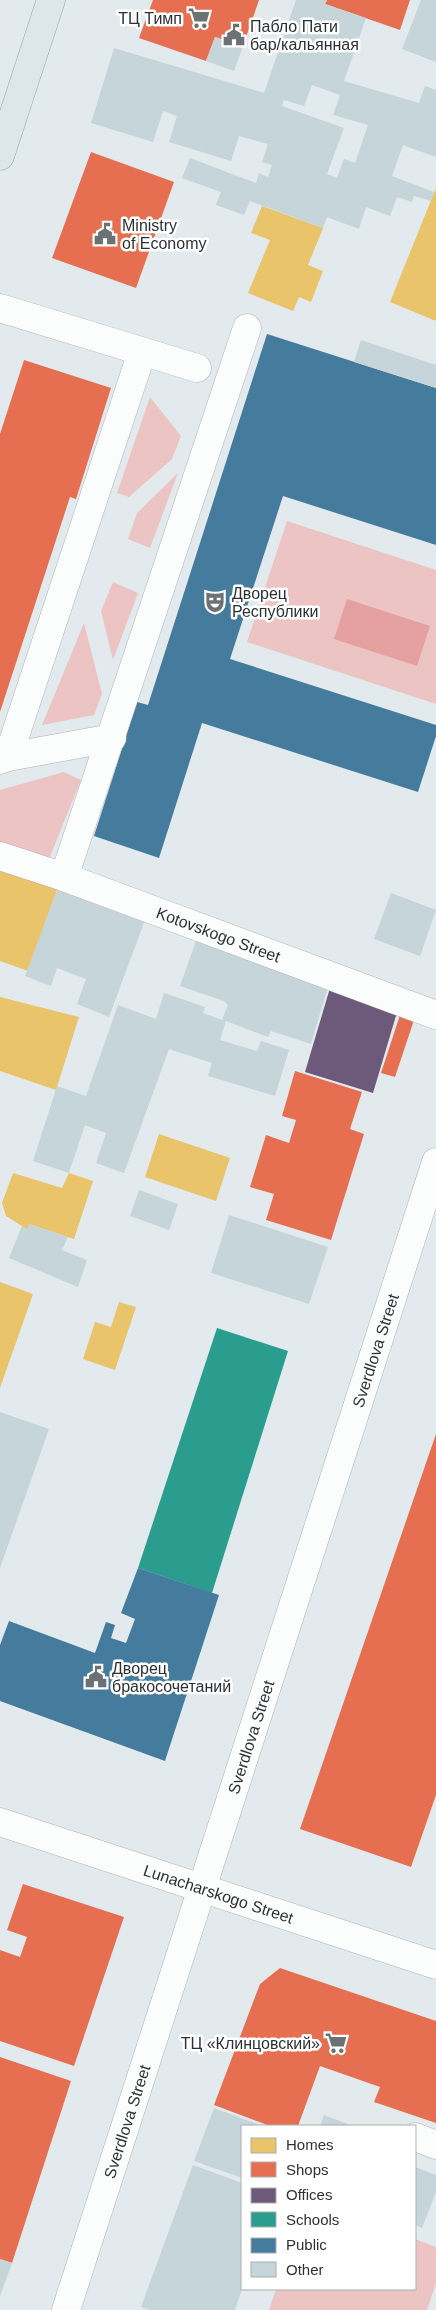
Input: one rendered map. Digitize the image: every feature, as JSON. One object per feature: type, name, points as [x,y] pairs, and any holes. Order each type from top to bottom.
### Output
[{"type":"main road","points":[[0,156],[52,0]]},
{"type":"street","points":[[0,308],[197,368]]},
{"type":"street","points":[[64,877],[112,738],[247,328]]},
{"type":"street","points":[[112,738],[4,759],[142,352]]},
{"type":"street","name":"Kotovskogo Street","points":[[0,856],[64,877],[436,1015]]},
{"type":"street","name":"Sverdlova Street","points":[[66,2310],[203,1890],[436,1162]]},
{"type":"street","name":"Lunacharskogo Street","points":[[0,1822],[436,1965]]},
{"type":"street","points":[[416,2137],[436,2145]]},
{"type":"shaded area","points":[[150,397],[181,436],[172,459],[129,497],[117,493]]},
{"type":"shaded area","points":[[178,473],[150,548],[128,539],[137,513]]},
{"type":"shaded area","points":[[287,521],[436,570],[436,704],[247,642]]},
{"type":"shaded area","points":[[113,582],[138,593],[113,660],[101,611]]},
{"type":"shaded area","points":[[347,599],[430,626],[417,666],[334,639]]},
{"type":"shaded area","points":[[84,623],[102,694],[94,715],[42,725]]},
{"type":"shaded area","points":[[64,772],[81,780],[49,859],[0,844],[0,790]]},
{"type":"shaded area","points":[[416,2239],[436,2247],[436,2283],[427,2310],[269,2310],[276,2290],[416,2290]]},
{"type":"building: Homes","points":[[436,188],[436,321],[390,302]]},
{"type":"building: Homes","points":[[262,206],[323,228],[308,265],[323,271],[311,302],[299,297],[293,311],[248,293],[270,240],[251,233]]},
{"type":"building: Homes","points":[[0,865],[58,887],[28,971],[0,961]]},
{"type":"building: Homes","points":[[0,997],[79,1017],[56,1090],[0,1071]]},
{"type":"building: Homes","points":[[159,1134],[230,1158],[216,1201],[145,1177]]},
{"type":"building: Homes","points":[[13,1173],[62,1188],[69,1173],[93,1181],[74,1239],[29,1224],[28,1230],[6,1216],[2,1203]]},
{"type":"building: Homes","points":[[0,1282],[33,1294],[0,1388]]},
{"type":"building: Homes","points":[[119,1302],[136,1307],[115,1370],[83,1359],[95,1322],[111,1327]]},
{"type":"building: Shops","name":"ТЦ Тимп","points":[[153,0],[259,0],[243,46],[215,37],[206,61],[139,38]]},
{"type":"building: Shops","points":[[327,0],[410,0],[400,30],[325,4]]},
{"type":"building: Shops","points":[[91,152],[174,182],[136,288],[52,258]]},
{"type":"building: Shops","points":[[24,360],[111,388],[76,499],[70,497],[0,712],[0,434]]},
{"type":"building: Shops","points":[[400,1015],[414,1020],[395,1077],[381,1073]]},
{"type":"building: Shops","points":[[295,1071],[362,1092],[350,1129],[364,1134],[331,1240],[266,1220],[274,1194],[250,1187],[266,1135],[289,1143],[296,1120],[282,1116]]},
{"type":"building: Shops","points":[[436,1434],[436,1795],[411,1867],[300,1829]]},
{"type":"building: Shops","points":[[23,1884],[124,1917],[74,2066],[0,2041],[0,1950],[20,1957],[27,1937],[7,1930]]},
{"type":"building: Shops","name":"ТЦ «Клинцовский»","points":[[280,1968],[436,2021],[436,2123],[374,2102],[380,2087],[320,2066],[298,2125],[267,2125],[214,2105],[260,1984]]},
{"type":"building: Shops","points":[[0,2057],[71,2081],[12,2263],[0,2259]]},
{"type":"building: Offices","points":[[330,988],[398,1009],[373,1093],[305,1072]]},
{"type":"building: Schools","points":[[217,1328],[288,1351],[212,1593],[138,1568]]},
{"type":"building: Public","name":"Дворец Республики","points":[[267,334],[436,388],[436,545],[283,496],[230,659],[436,725],[436,736],[418,792],[202,723],[159,858],[94,836],[137,702],[148,705]]},
{"type":"building: Public","name":"Дворец бракосочетаний","points":[[138,1568],[219,1595],[165,1761],[0,1701],[0,1645],[9,1621],[95,1653],[106,1622],[115,1625],[111,1638],[126,1643],[135,1619],[121,1613]]},
{"type":"building: Other","points":[[296,0],[327,0],[325,4],[366,18],[344,81],[419,103],[425,86],[436,90],[436,157],[403,145],[392,176],[434,192],[431,201],[414,196],[412,202],[397,197],[390,216],[366,207],[359,229],[327,217],[323,228],[250,201],[244,215],[216,205],[221,192],[182,178],[190,158],[256,183],[259,173],[268,177],[272,165],[262,162],[268,144],[239,136],[231,161],[169,142],[177,116],[163,111],[153,142],[91,123],[114,48],[264,93]],"holes":[[[312,85],[340,95],[333,115],[368,125],[355,163],[344,159],[337,178],[327,174],[344,128],[282,106],[284,100],[304,106]]]},
{"type":"building: Other","points":[[421,0],[436,0],[436,62],[402,49]]},
{"type":"building: Other","points":[[215,37],[243,46],[234,71],[206,61]]},
{"type":"building: Other","points":[[361,340],[436,365],[436,388],[354,362]]},
{"type":"building: Other","points":[[58,887],[145,920],[109,1017],[77,1004],[86,979],[57,968],[51,986],[25,976]]},
{"type":"building: Other","points":[[391,893],[436,910],[420,956],[374,939]]},
{"type":"building: Other","points":[[196,941],[328,987],[311,1044],[271,1031],[268,1037],[226,1021],[220,1040],[257,1051],[261,1041],[289,1050],[275,1096],[208,1076],[212,1063],[169,1049],[124,1173],[96,1163],[106,1133],[85,1125],[69,1173],[33,1161],[57,1086],[86,1096],[118,1005],[156,1019],[164,993],[205,1007],[203,1013],[222,1020],[228,1005],[224,1001],[180,986]]},
{"type":"building: Other","points":[[139,1190],[178,1204],[169,1230],[130,1216]]},
{"type":"building: Other","points":[[229,1215],[328,1247],[309,1304],[211,1273]]},
{"type":"building: Other","points":[[29,1224],[68,1237],[62,1250],[87,1260],[78,1287],[9,1258],[22,1226],[28,1230]]},
{"type":"building: Other","points":[[0,1412],[49,1429],[0,1568]]},
{"type":"building: Other","points":[[214,2108],[260,2125],[241,2125],[241,2178],[194,2161]]},
{"type":"building: Other","points":[[324,2115],[350,2125],[320,2125]]},
{"type":"building: Other","points":[[193,2165],[241,2183],[242,2290],[235,2310],[150,2310],[141,2307]]},
{"type":"building: Other","points":[[416,2167],[436,2175],[436,2192],[422,2228],[416,2225]]},
{"type":"building: Other","points":[[0,2259],[12,2263],[0,2296]]},
{"type":"place","name":"ТЦ Тимп","points":[[199,18]]},
{"type":"place","name":"Пабло Пати бар/кальянная","points":[[234,35]]},
{"type":"place","name":"Ministry of Economy","points":[[105,234]]},
{"type":"place","name":"Дворец Республики","points":[[215,602]]},
{"type":"place","name":"Дворец бракосочетаний","points":[[96,1677]]},
{"type":"place","name":"ТЦ «Клинцовский»","points":[[336,2043]]}]
